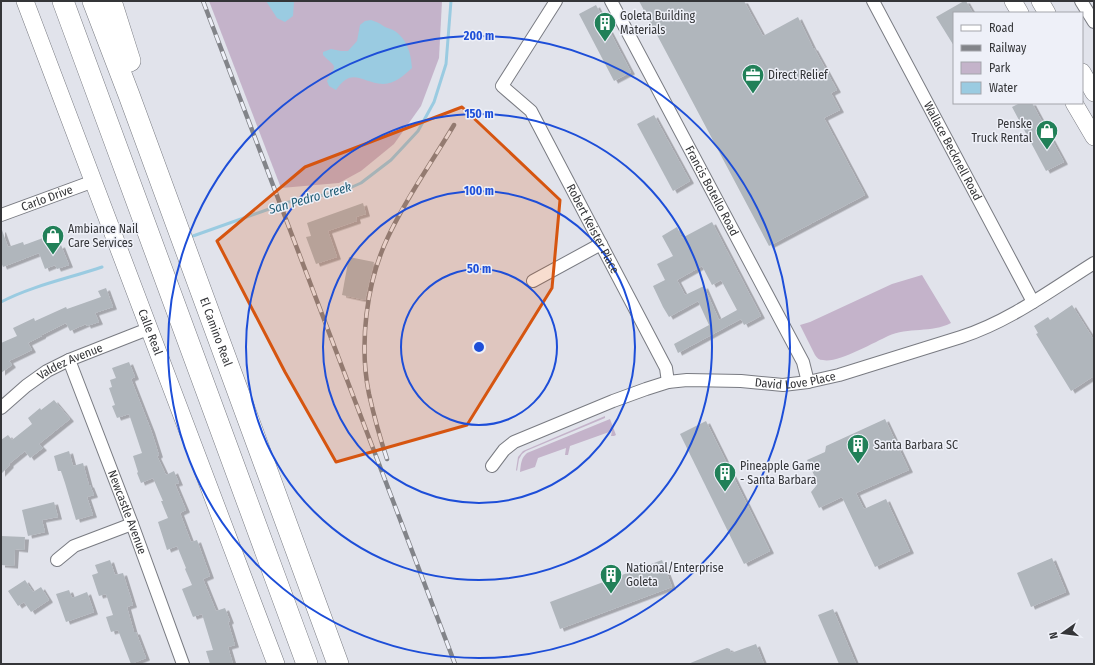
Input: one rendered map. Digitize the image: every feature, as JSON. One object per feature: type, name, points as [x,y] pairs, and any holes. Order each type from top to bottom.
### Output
[{"type":"highway","points":[[63,1],[307,664]]},
{"type":"highway","name":"El Camino Real","points":[[93,1],[155,164],[191,266],[338,664]]},
{"type":"highway","points":[[111,1],[149,122],[155,164]]},
{"type":"main road","name":"Calle Real","points":[[25,1],[276,664]]},
{"type":"main road","points":[[1013,1],[1019,12]]},
{"type":"main road","points":[[1040,1],[1046,12]]},
{"type":"main road","points":[[1083,74],[1094,93]]},
{"type":"main road","points":[[1075,104],[1094,137]]},
{"type":"street","name":"Robert Keister Place","points":[[556,1],[502,86],[531,112],[666,368],[668,382]]},
{"type":"street","name":"Francis Botello Road","points":[[611,1],[803,362],[808,382]]},
{"type":"street","name":"Wallace Becknell Road","points":[[873,1],[1034,302]]},
{"type":"street","points":[[1081,1],[1094,22]]},
{"type":"street","name":"Carlo Drive","points":[[1,215],[94,181]]},
{"type":"street","points":[[533,281],[601,244]]},
{"type":"street","name":"David Love Place","points":[[492,466],[504,450],[514,442],[646,388],[668,382],[687,380],[741,381],[783,385],[808,382],[839,375],[978,332],[1034,302],[1094,263]]},
{"type":"street","name":"Valdez Avenue","points":[[1,408],[47,371],[69,360],[148,329]]},
{"type":"street","name":"Newcastle Avenue","points":[[69,360],[132,524],[183,664]]},
{"type":"street","points":[[57,560],[74,546],[132,524]]},
{"type":"highlighted area","points":[[462,107],[560,200],[552,288],[467,425],[336,462],[285,372],[217,241],[305,167]]},
{"type":"green space","points":[[209,1],[442,1],[439,58],[421,106],[394,144],[361,171],[339,183],[281,188]]},
{"type":"green space","points":[[922,275],[951,323],[936,328],[896,333],[856,352],[837,359],[818,359],[800,325],[810,322],[892,284]]},
{"type":"green space","points":[[605,416],[605,418],[526,451],[519,459],[517,471],[516,470],[518,457],[523,451]]},
{"type":"green space","points":[[610,419],[616,435],[611,436],[612,431],[570,446],[568,455],[565,455],[566,448],[538,458],[535,467],[520,472],[522,459],[527,453]]},
{"type":"water","points":[[266,1],[294,1],[293,16],[285,22],[277,18]]},
{"type":"water","points":[[371,20],[393,30],[402,37],[411,57],[412,68],[399,79],[387,84],[352,77],[342,83],[336,90],[329,86],[327,81],[334,69],[334,66],[323,55],[323,52],[331,49],[348,51],[357,41],[360,25],[365,21]]},
{"type":"building","points":[[639,1],[744,1],[763,36],[798,17],[813,48],[837,90],[831,93],[840,110],[824,118],[865,195],[769,246]]},
{"type":"building","points":[[964,1],[966,1],[972,12],[953,12],[953,44],[936,17]]},
{"type":"building","name":"Goleta Building Materials","points":[[596,5],[631,72],[614,81],[579,14]]},
{"type":"building","points":[[1018,104],[1033,104],[1064,162],[1046,171],[1012,107]]},
{"type":"building","points":[[654,115],[690,181],[673,191],[637,124]]},
{"type":"building","points":[[363,203],[366,214],[356,217],[357,221],[328,231],[337,257],[316,264],[306,237],[311,236],[307,223]]},
{"type":"building","points":[[712,222],[761,316],[744,325],[741,319],[678,353],[674,344],[709,325],[698,301],[669,317],[653,286],[665,280],[657,264],[673,256],[662,236],[677,227],[682,238]],"holes":[[[702,266],[712,285],[721,280],[737,310],[719,320],[704,286],[685,295],[677,280]]]},
{"type":"building","points":[[1,230],[8,247],[23,242],[24,245],[43,238],[44,240],[47,239],[51,249],[61,245],[69,265],[57,269],[55,265],[45,269],[39,253],[3,267],[1,262]]},
{"type":"building","points":[[349,257],[374,262],[365,300],[342,295]]},
{"type":"building","points":[[106,288],[113,307],[95,313],[99,322],[87,326],[86,324],[70,331],[66,323],[42,335],[28,343],[32,350],[9,361],[12,365],[1,373],[1,343],[17,336],[13,328],[34,318],[35,321],[66,307],[67,309],[101,297],[98,291]]},
{"type":"building","points":[[1072,305],[1094,340],[1094,376],[1071,391],[1036,334],[1038,333],[1034,326],[1048,317],[1050,320]]},
{"type":"building","points":[[129,362],[135,377],[131,379],[151,430],[159,455],[157,456],[166,475],[174,471],[179,483],[175,484],[186,510],[180,513],[191,542],[197,540],[210,576],[203,579],[216,611],[225,608],[230,621],[228,622],[235,645],[228,647],[233,664],[210,664],[206,651],[213,650],[202,614],[193,617],[182,589],[192,585],[185,569],[186,568],[177,546],[167,550],[158,522],[168,518],[161,501],[163,501],[153,478],[141,483],[137,473],[138,472],[133,456],[142,453],[129,414],[117,418],[112,406],[115,405],[109,388],[112,387],[110,380],[116,378],[112,368]]},
{"type":"building","points":[[54,400],[70,419],[39,444],[43,448],[30,458],[25,451],[9,464],[10,465],[1,474],[1,440],[8,435],[12,440],[32,424],[28,418],[40,408],[41,410]]},
{"type":"building","name":"Santa Barbara SC","points":[[885,419],[909,470],[856,493],[864,509],[886,499],[910,551],[875,567],[842,497],[819,508],[811,492],[816,486],[812,478],[814,475],[807,460],[825,452],[826,446]]},
{"type":"building","name":"Pineapple Game - Santa Barbara","points":[[706,421],[770,551],[744,564],[680,434]]},
{"type":"building","points":[[69,451],[73,466],[83,463],[89,485],[94,495],[87,497],[93,515],[76,520],[61,471],[58,471],[54,456]]},
{"type":"building","points":[[54,502],[58,517],[42,520],[45,532],[28,536],[22,510]]},
{"type":"building","points":[[1,536],[25,537],[24,550],[15,549],[14,566],[1,565]]},
{"type":"building","points":[[1052,558],[1066,592],[1031,607],[1017,573]]},
{"type":"building","points":[[110,560],[115,575],[123,573],[133,605],[127,607],[134,632],[136,632],[146,658],[131,664],[118,630],[111,632],[106,617],[113,615],[106,594],[99,596],[92,575],[98,573],[95,565]]},
{"type":"building","name":"National/Enterprise Goleta","points":[[662,560],[672,587],[560,629],[550,602]]},
{"type":"building","points":[[25,580],[33,592],[41,587],[49,600],[31,612],[24,602],[18,606],[8,591]]},
{"type":"building","points":[[69,590],[72,598],[87,592],[94,612],[66,622],[56,594]]},
{"type":"building","points":[[833,609],[856,664],[839,664],[818,615]]},
{"type":"building","points":[[756,644],[764,664],[688,664],[727,648],[730,649],[731,653]]},
{"type":"waterway","name":"San Pedro Creek","points":[[193,236],[289,202],[343,191],[361,183],[391,160],[418,131],[434,102],[446,64],[451,1]]},
{"type":"waterway","name":"San Pedro Creek","points":[[1,302],[25,291],[102,267]]},
{"type":"railway","points":[[203,1],[455,664]]},
{"type":"railway","points":[[387,459],[373,410],[366,375],[366,314],[374,274],[380,255],[395,223],[411,194],[454,125]]},
{"type":"place","name":"Goleta Building Materials","points":[[605,42]]},
{"type":"place","name":"Direct Relief","points":[[753,94]]},
{"type":"place","name":"Penske Truck Rental","points":[[1047,150]]},
{"type":"place","name":"Ambiance Nail Care Services","points":[[53,256]]},
{"type":"place","name":"Santa Barbara SC","points":[[858,464]]},
{"type":"place","name":"Pineapple Game - Santa Barbara","points":[[725,492]]},
{"type":"place","name":"National/Enterprise Goleta","points":[[611,594]]}]
